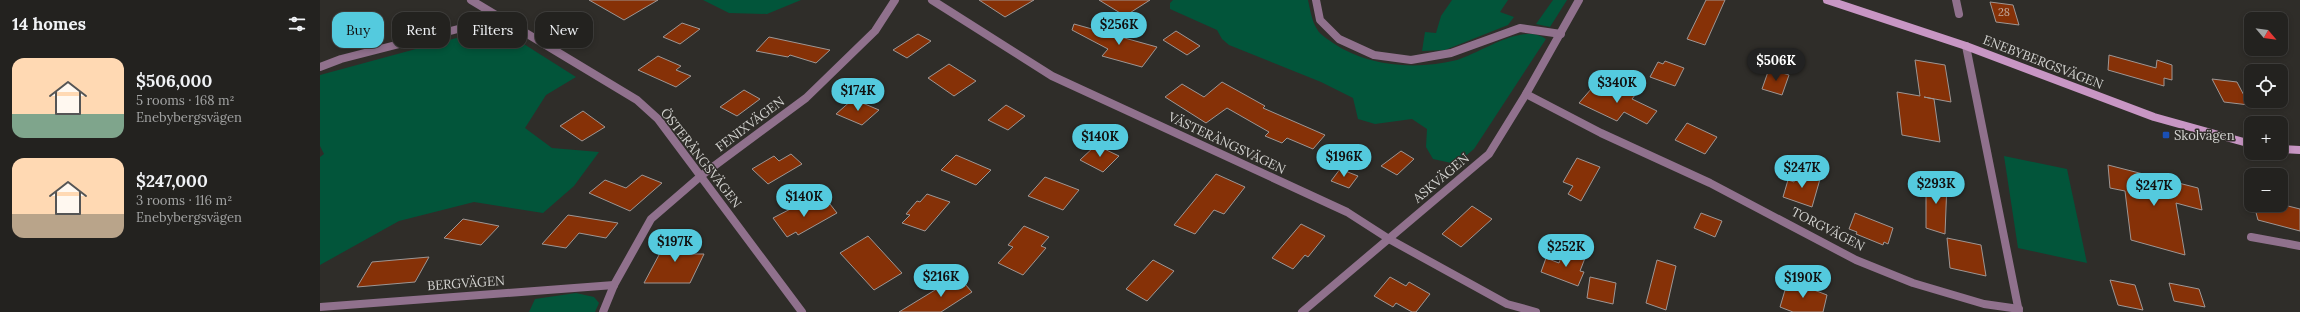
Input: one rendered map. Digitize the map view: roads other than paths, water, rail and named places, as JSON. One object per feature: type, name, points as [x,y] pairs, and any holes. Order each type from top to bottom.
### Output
[{"type":"main road","name":"ENEBYBERGSVÄGEN","points":[[1827,0],[1966,46],[2154,117],[2244,142]]},
{"type":"main road","points":[[2288,149],[2300,150]]},
{"type":"street","name":"ÖSTERÄNGSVÄGEN","points":[[471,0],[491,12]]},
{"type":"street","name":"FENIXVÄGEN","points":[[604,312],[614,285],[651,219],[702,176],[806,98],[875,31],[894,0]]},
{"type":"street","name":"VÄSTERÄNGSVÄGEN","points":[[932,0],[1052,76],[1347,212],[1389,239],[1507,304],[1536,312]]},
{"type":"street","points":[[1316,0],[1320,20],[1339,39],[1374,55],[1411,60],[1451,53],[1520,28],[1561,34]]},
{"type":"street","name":"ASKVÄGEN","points":[[1302,312],[1489,154],[1526,94],[1579,0]]},
{"type":"street","points":[[1956,0],[1959,14]]},
{"type":"street","points":[[320,67],[341,59],[458,29]]},
{"type":"street","name":"ÖSTERÄNGSVÄGEN","points":[[527,34],[636,100],[658,119],[802,312]]},
{"type":"street","points":[[1966,46],[2019,311]]},
{"type":"street","name":"TORGVÄGEN","points":[[1526,94],[1601,133],[1710,183],[1856,260],[1913,283],[1984,304],[2019,311]]},
{"type":"street","points":[[2251,237],[2300,246]]},
{"type":"street","name":"BERGVÄGEN","points":[[320,307],[614,285]]},
{"type":"place","name":"Skolvägen","points":[[2166,135]]}]
